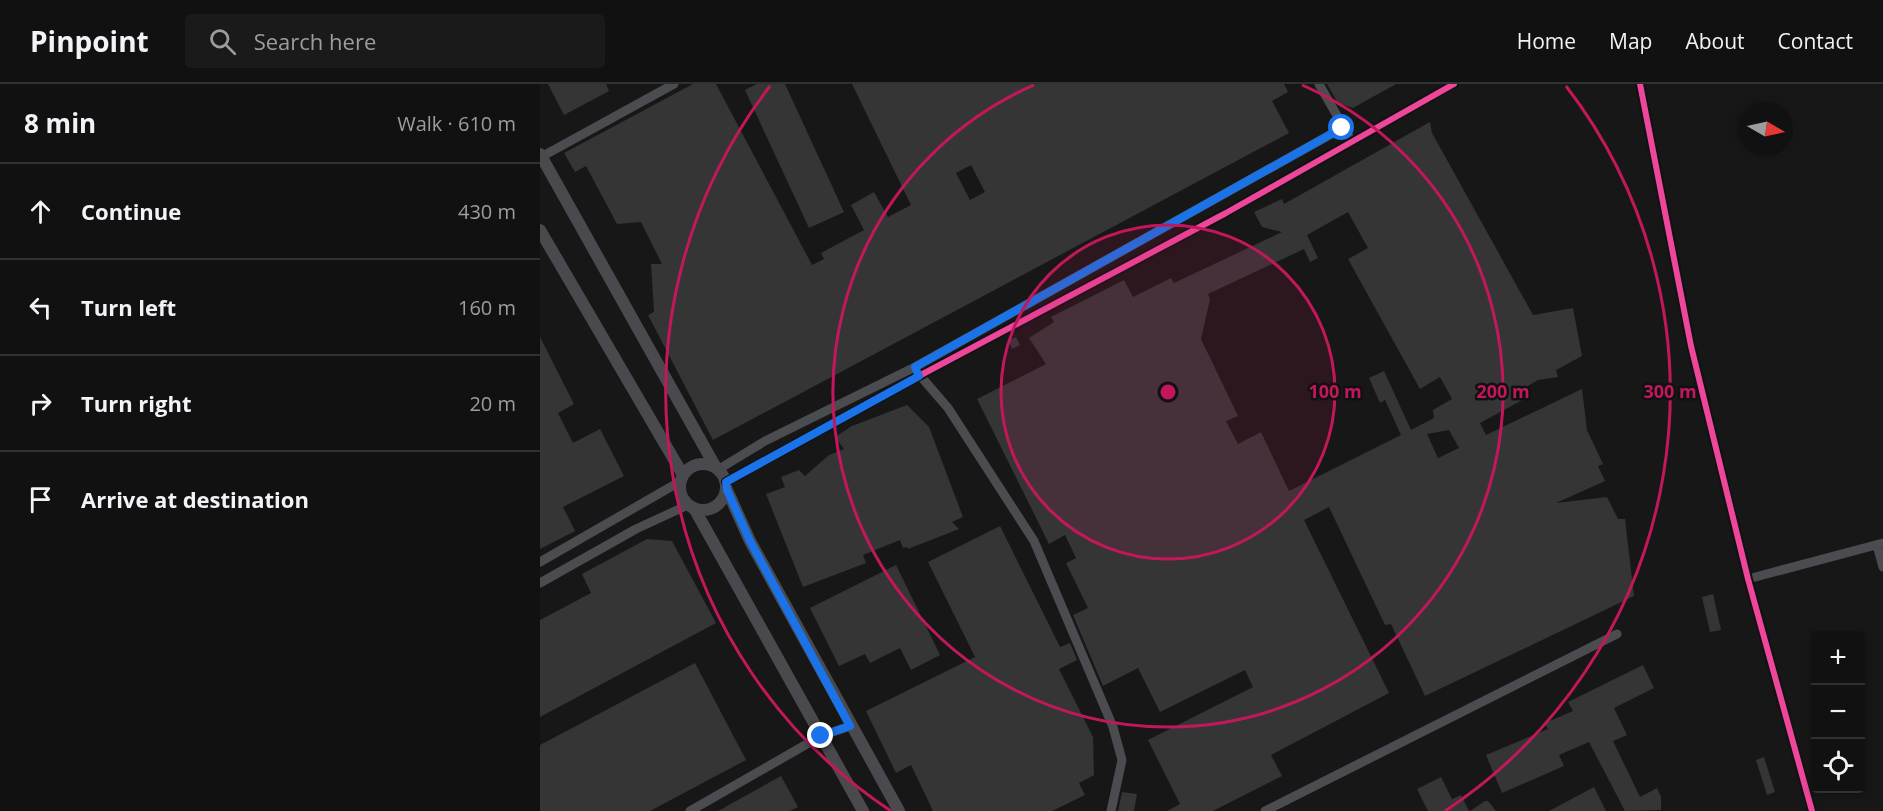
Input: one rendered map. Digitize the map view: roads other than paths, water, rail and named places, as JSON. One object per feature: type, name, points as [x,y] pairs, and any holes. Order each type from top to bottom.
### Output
[{"type":"street","points":[[674,84],[540,156],[727,486],[750,541],[850,726],[899,811]]},
{"type":"street","points":[[1319,84],[1352,142]]},
{"type":"street","points":[[540,562],[682,478],[688,470],[701,464],[717,468],[765,441],[917,371],[1226,213],[1454,84]]},
{"type":"street","points":[[1640,84],[1691,346],[1748,579],[1812,811]]},
{"type":"street","points":[[540,583],[636,529],[691,506],[700,510],[714,508],[720,503],[727,486],[917,371],[1342,128]]},
{"type":"street","points":[[540,230],[682,478],[681,494],[691,506],[863,811]]},
{"type":"street","points":[[917,371],[948,408],[1035,541],[1113,727],[1122,760],[1111,811]]},
{"type":"street","points":[[1748,579],[1880,544],[1883,567]]},
{"type":"street","points":[[1265,811],[1617,634]]},
{"type":"street","points":[[690,811],[821,736],[850,726]]}]
